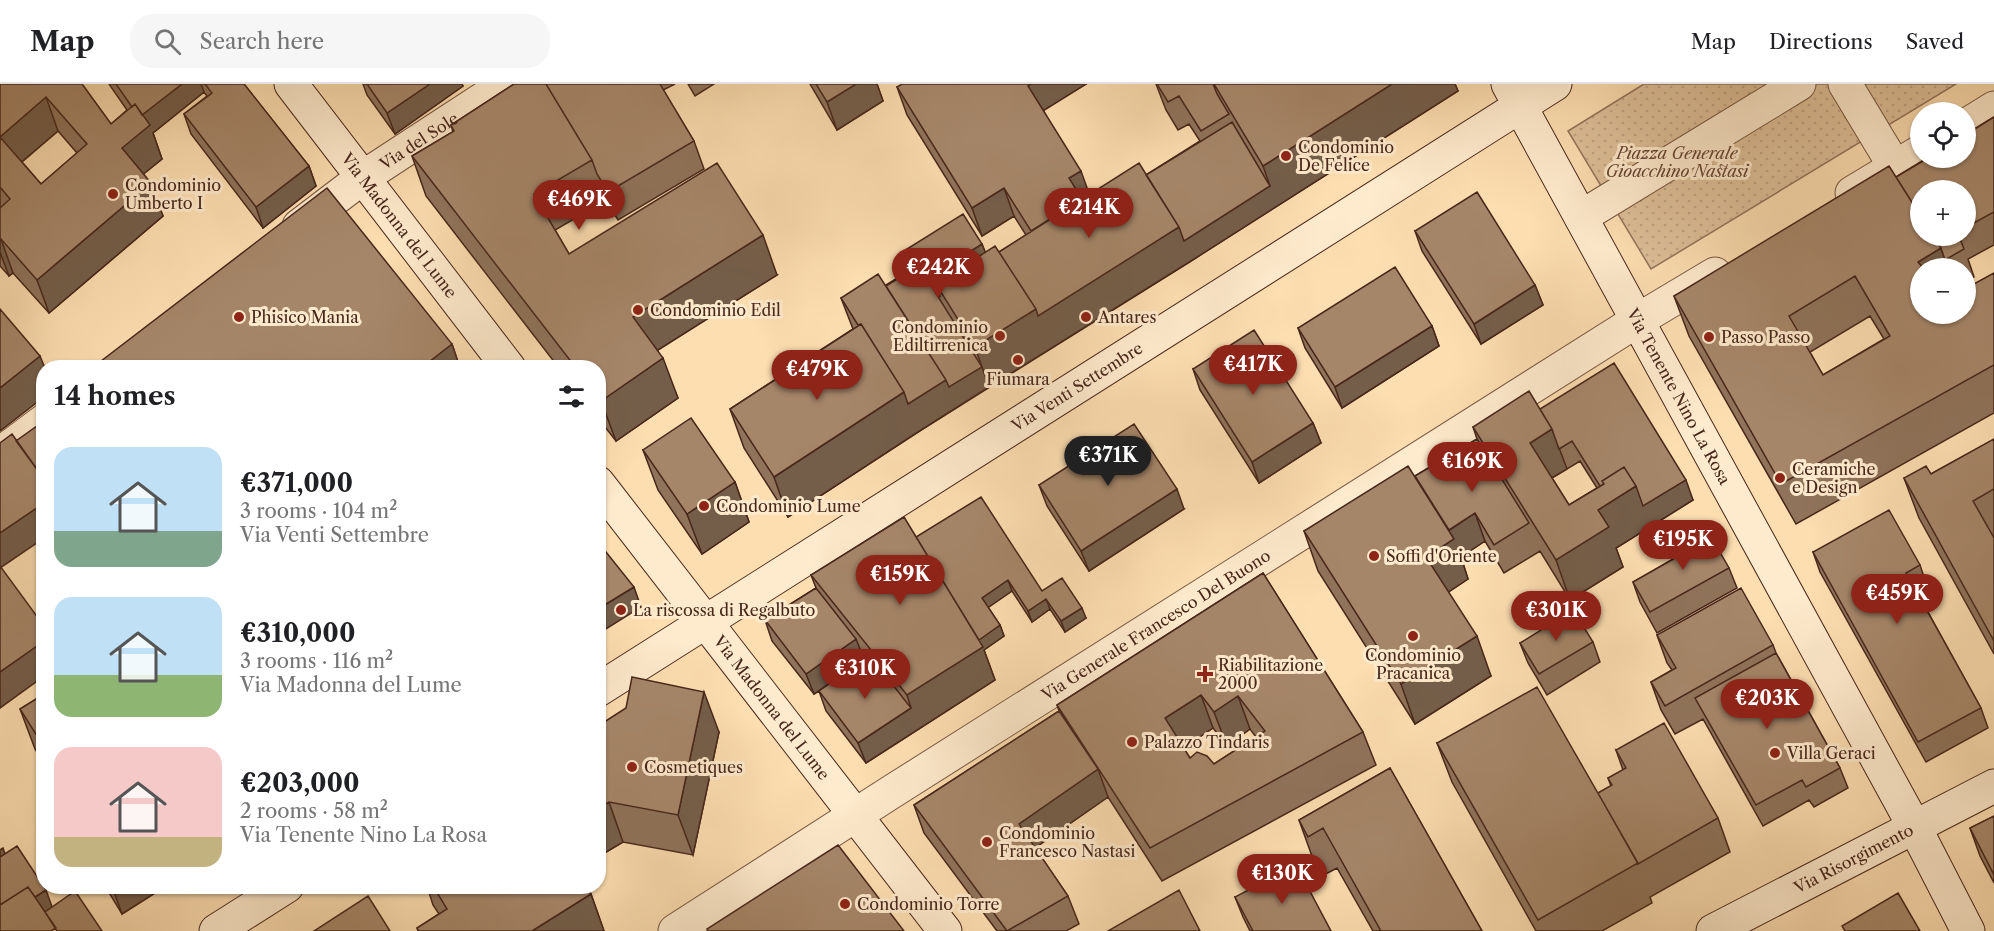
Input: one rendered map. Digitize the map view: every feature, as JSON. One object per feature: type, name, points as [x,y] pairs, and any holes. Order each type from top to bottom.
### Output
[{"type":"street","name":"Via Madonna del Lume","points":[[291,84],[503,360]]},
{"type":"street","name":"Via del Sole","points":[[279,241],[362,178],[506,84]]},
{"type":"street","name":"Via Venti Settembre","points":[[606,685],[1514,95],[1555,84]]},
{"type":"street","points":[[1581,217],[1799,84]]},
{"type":"street","points":[[1825,209],[1907,160],[1845,84]]},
{"type":"street","name":"Via Tenente Nino La Rosa","points":[[1514,95],[1916,828],[1968,931]]},
{"type":"street","points":[[1976,119],[1994,108]]},
{"type":"street","points":[[1638,320],[1744,256]]},
{"type":"street","name":"Via Generale Francesco Del Buono","points":[[675,931],[1638,320]]},
{"type":"street","points":[[0,454],[36,427]]},
{"type":"street","name":"Via Madonna del Lume","points":[[606,493],[945,931]]},
{"type":"street","name":"Via Risorgimento","points":[[1713,931],[1994,786]]},
{"type":"street","points":[[216,931],[274,894]]},
{"type":"green space","name":"Piazza Generale Gioacchino Nastasi","points":[[1644,84],[1956,84],[1926,102],[1910,102],[1910,112],[1651,269],[1568,131]]},
{"type":"building","points":[[0,84],[82,84],[111,124],[135,104],[150,125],[122,148],[151,183],[37,280],[0,240],[0,208],[10,199],[0,187]],"holes":[[[46,97],[87,144],[41,184],[0,137]]]},
{"type":"building","points":[[116,84],[182,84],[142,115],[135,104],[132,107]]},
{"type":"building","points":[[205,84],[244,84],[309,166],[256,207],[184,114],[212,93]]},
{"type":"building","points":[[367,84],[430,84],[387,113]]},
{"type":"building","points":[[514,84],[546,84],[592,160],[534,194],[569,254],[717,163],[763,235],[633,317],[663,358],[606,398],[606,360],[570,360],[412,156],[454,131],[451,125]]},
{"type":"building","points":[[546,84],[660,84],[694,141],[608,192],[592,160]]},
{"type":"building","points":[[816,84],[856,84],[827,102]]},
{"type":"building","points":[[902,84],[1031,84],[1028,86],[1081,171],[1069,178],[1082,199],[1031,231],[1004,188],[972,208],[897,87]]},
{"type":"building","points":[[1157,84],[1213,84],[1229,114],[1201,131],[1179,96],[1168,102]]},
{"type":"building","points":[[1214,84],[1392,84],[1263,166]]},
{"type":"building","points":[[1994,117],[1994,212],[1976,222],[1976,180],[1910,180],[1910,199],[1896,177],[1911,168],[1976,168],[1976,128]]},
{"type":"building","points":[[1232,122],[1270,186],[1184,241],[1179,227],[1146,175]]},
{"type":"building","points":[[1139,163],[1179,227],[1038,316],[1036,309],[999,252]]},
{"type":"building","points":[[1889,166],[1910,199],[1910,246],[1940,246],[1941,248],[1925,258],[1910,258],[1910,324],[1976,324],[1976,283],[1994,273],[1994,365],[1781,484],[1674,296]],"holes":[[[1855,276],[1890,336],[1823,375],[1789,316]]]},
{"type":"building","points":[[327,188],[452,344],[431,360],[102,360]]},
{"type":"building","points":[[1477,192],[1535,285],[1474,324],[1415,231]]},
{"type":"building","points":[[963,214],[982,244],[927,279],[982,367],[949,387],[886,286],[918,266],[907,249]]},
{"type":"building","points":[[995,246],[1036,309],[975,347],[936,284]]},
{"type":"building","points":[[1940,246],[1963,246],[1964,249],[1944,258]]},
{"type":"building","points":[[1395,267],[1432,326],[1335,387],[1298,328]]},
{"type":"building","points":[[878,274],[946,380],[908,404],[904,392],[861,324],[858,325],[841,298]]},
{"type":"building","points":[[0,309],[40,356],[0,388]]},
{"type":"building","points":[[861,324],[904,392],[774,477],[730,409]]},
{"type":"building","points":[[1254,330],[1313,423],[1252,462],[1193,369]]},
{"type":"building","points":[[1614,363],[1686,480],[1643,506],[1636,486],[1624,467],[1602,481],[1604,484],[1600,486],[1572,441],[1559,449],[1552,429],[1540,409]]},
{"type":"building","points":[[1529,391],[1552,429],[1530,443],[1569,505],[1604,484],[1602,481],[1624,467],[1636,486],[1598,510],[1609,527],[1556,560],[1473,427]]},
{"type":"building","points":[[691,418],[735,482],[687,514],[643,450]]},
{"type":"building","points":[[1134,424],[1177,489],[1081,551],[1039,485]]},
{"type":"building","points":[[36,427],[36,468],[16,441]]},
{"type":"building","points":[[12,434],[36,468],[36,508],[0,533],[0,443]]},
{"type":"building","points":[[1477,439],[1529,523],[1494,545],[1475,513],[1449,530],[1415,476]]},
{"type":"building","points":[[1994,439],[1994,489],[1973,501],[1994,538],[1994,641],[1904,478],[1926,466],[1931,474]]},
{"type":"building","name":"Condominio Pracanica","points":[[1408,466],[1454,539],[1426,557],[1477,636],[1401,684],[1304,531]]},
{"type":"building","points":[[981,497],[1042,591],[1062,578],[1082,608],[1061,621],[1046,599],[1028,611],[1008,580],[982,598],[1000,625],[979,640],[916,537]]},
{"type":"building","points":[[1889,510],[1920,565],[1906,573],[1981,708],[1918,742],[1813,552]]},
{"type":"building","points":[[904,517],[983,647],[907,695],[811,575]]},
{"type":"building","points":[[1705,526],[1729,568],[1650,612],[1633,582],[1684,553],[1677,542]]},
{"type":"building","points":[[606,552],[634,587],[606,604]]},
{"type":"building","points":[[0,566],[36,615],[36,647],[0,672]]},
{"type":"building","name":"Palazzo Tindaris","points":[[1263,573],[1363,732],[1150,848],[1057,705]],"holes":[[[1201,695],[1214,712],[1238,696],[1265,731],[1214,764],[1207,756],[1197,752],[1190,758],[1165,718]]]},
{"type":"building","points":[[816,588],[856,639],[806,674],[765,620]]},
{"type":"building","points":[[1741,588],[1773,645],[1665,706],[1651,682],[1676,668],[1657,635]]},
{"type":"building","points":[[1573,610],[1593,642],[1539,674],[1520,643]]},
{"type":"building","name":"Villa Geraci","points":[[1776,653],[1840,768],[1806,787],[1802,780],[1756,805],[1695,698]]},
{"type":"building","points":[[870,656],[911,708],[858,743],[819,691]]},
{"type":"building","points":[[632,677],[704,692],[678,815],[609,802],[606,804],[606,721],[626,708]]},
{"type":"building","points":[[1537,687],[1638,863],[1538,920],[1437,743]]},
{"type":"building","points":[[36,699],[36,734],[20,709]]},
{"type":"building","name":"Condominio Francesco Nastasi","points":[[1059,711],[1098,769],[1019,824],[1068,896],[1007,931],[914,805]]},
{"type":"building","points":[[1664,723],[1718,818],[1638,864],[1598,793],[1612,785],[1608,778],[1626,768],[1616,750]]},
{"type":"building","points":[[1390,768],[1482,931],[1381,931],[1323,828],[1308,837],[1299,820]]},
{"type":"building","points":[[1994,816],[1994,875],[1970,828]]},
{"type":"building","points":[[838,845],[904,931],[708,931],[707,929]]},
{"type":"building","points":[[17,846],[36,875],[36,894],[40,894],[35,897],[28,887],[0,905],[0,857]]},
{"type":"building","points":[[1296,865],[1331,931],[1253,931],[1235,897]]},
{"type":"building","points":[[28,887],[56,928],[51,931],[0,931],[0,905]]},
{"type":"building","points":[[1179,890],[1200,931],[1108,931]]},
{"type":"building","points":[[1898,893],[1920,931],[1845,931],[1842,926]]},
{"type":"building","points":[[71,894],[77,894],[102,931],[57,931],[45,912]]},
{"type":"building","points":[[438,894],[591,894],[532,931],[419,931],[417,928],[447,909]]},
{"type":"building","points":[[368,896],[390,931],[314,931]]},
{"type":"place","name":"Condominio De Felice","points":[[1286,156]]},
{"type":"place","name":"Condominio Umberto I","points":[[113,194]]},
{"type":"place","name":"Condominio Edil","points":[[638,310]]},
{"type":"place","name":"Phisico Mania","points":[[239,317]]},
{"type":"place","name":"Antares","points":[[1086,317]]},
{"type":"place","name":"Condominio Ediltirrenica","points":[[1000,336]]},
{"type":"place","name":"Passo Passo","points":[[1709,337]]},
{"type":"place","name":"Fiumara","points":[[1018,360]]},
{"type":"place","name":"Ceramiche e Design","points":[[1780,478]]},
{"type":"place","name":"Condominio Lume","points":[[704,506]]},
{"type":"place","name":"Soffi d'Oriente","points":[[1374,556]]},
{"type":"place","name":"La riscossa di Regalbuto","points":[[621,610]]},
{"type":"place","name":"Condominio Pracanica","points":[[1413,636]]},
{"type":"place","name":"Riabilitazione 2000","points":[[1205,674]]},
{"type":"place","name":"Palazzo Tindaris","points":[[1132,742]]},
{"type":"place","name":"Villa Geraci","points":[[1775,753]]},
{"type":"place","name":"Cosmetiques","points":[[632,767]]},
{"type":"place","name":"Condominio Francesco Nastasi","points":[[987,842]]},
{"type":"place","name":"Condominio Torre","points":[[845,904]]}]
